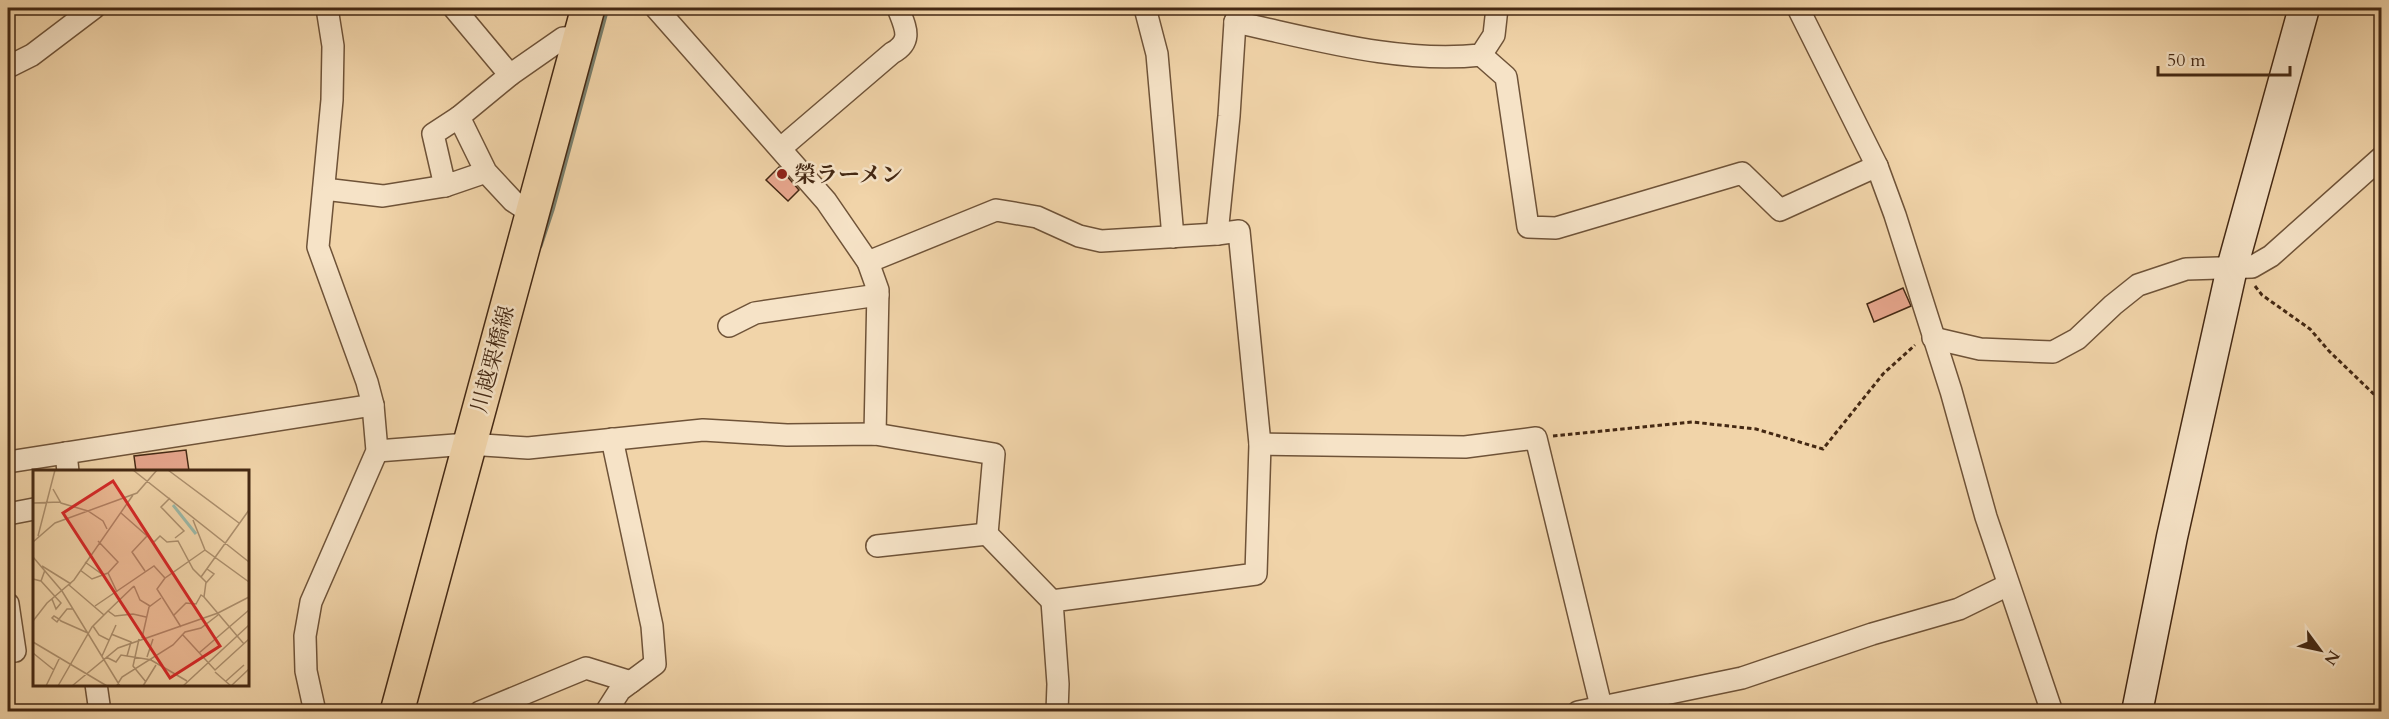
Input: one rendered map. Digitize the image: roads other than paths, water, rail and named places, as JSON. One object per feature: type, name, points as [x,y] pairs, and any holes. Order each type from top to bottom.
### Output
[{"type":"main road","name":"川越栗橋線","points":[[397,711],[584,22]]},
{"type":"street","points":[[8,67],[32,54],[93,8]]},
{"type":"street","points":[[315,711],[306,671],[305,636],[311,602],[377,451],[373,405],[367,382],[318,247],[332,90],[333,46],[327,8]]},
{"type":"street","points":[[454,8],[510,75]]},
{"type":"street","points":[[656,8],[826,201],[868,262],[878,296],[874,434]]},
{"type":"street","points":[[781,148],[903,47],[906,38],[898,8]]},
{"type":"street","points":[[1144,8],[1157,54],[1173,237]]},
{"type":"street","points":[[1481,55],[1494,35],[1497,8]]},
{"type":"street","points":[[1798,8],[1877,166],[1895,215],[1951,391],[1986,517],[2052,711]]},
{"type":"street","points":[[2137,711],[2304,8]]},
{"type":"street","points":[[1217,234],[1238,15],[1366,50],[1456,58],[1481,55],[1506,77],[1528,227],[1556,228],[1742,173],[1780,210],[1877,166]]},
{"type":"street","points":[[445,186],[433,134],[459,117],[510,75],[584,22]]},
{"type":"street","points":[[459,117],[486,172],[513,201],[531,213]]},
{"type":"street","points":[[1933,338],[1980,349],[2053,352],[2077,339],[2113,304],[2138,285],[2186,269],[2242,267],[2271,256],[2382,157]]},
{"type":"street","points":[[324,189],[383,196],[445,186],[486,172]]},
{"type":"street","points":[[868,262],[996,210],[1036,216],[1079,236],[1101,241],[1239,231],[1260,444],[1256,574],[1052,601]]},
{"type":"street","points":[[729,326],[755,313],[878,296]]},
{"type":"street","points":[[8,462],[67,462],[373,405]]},
{"type":"street","points":[[377,451],[468,444],[528,448],[703,430],[787,435],[874,434],[994,454],[987,534],[1052,601],[1058,684],[1057,711]]},
{"type":"street","points":[[1260,444],[1466,447],[1536,438],[1601,706]]},
{"type":"street","points":[[606,711],[620,690],[655,664],[656,657],[652,626],[612,439]]},
{"type":"street","points":[[8,514],[33,509]]},
{"type":"street","points":[[877,546],[987,534]]},
{"type":"street","points":[[1578,711],[1742,678],[1872,634],[1959,609],[2008,585]]},
{"type":"street","points":[[8,604],[19,651]]},
{"type":"street","points":[[487,710],[586,668],[632,682]]},
{"type":"street","points":[[96,686],[100,711]]},
{"type":"waterway","points":[[540,246],[607,8]]},
{"type":"place","name":"榮ラーメン","points":[[782,174]]}]
